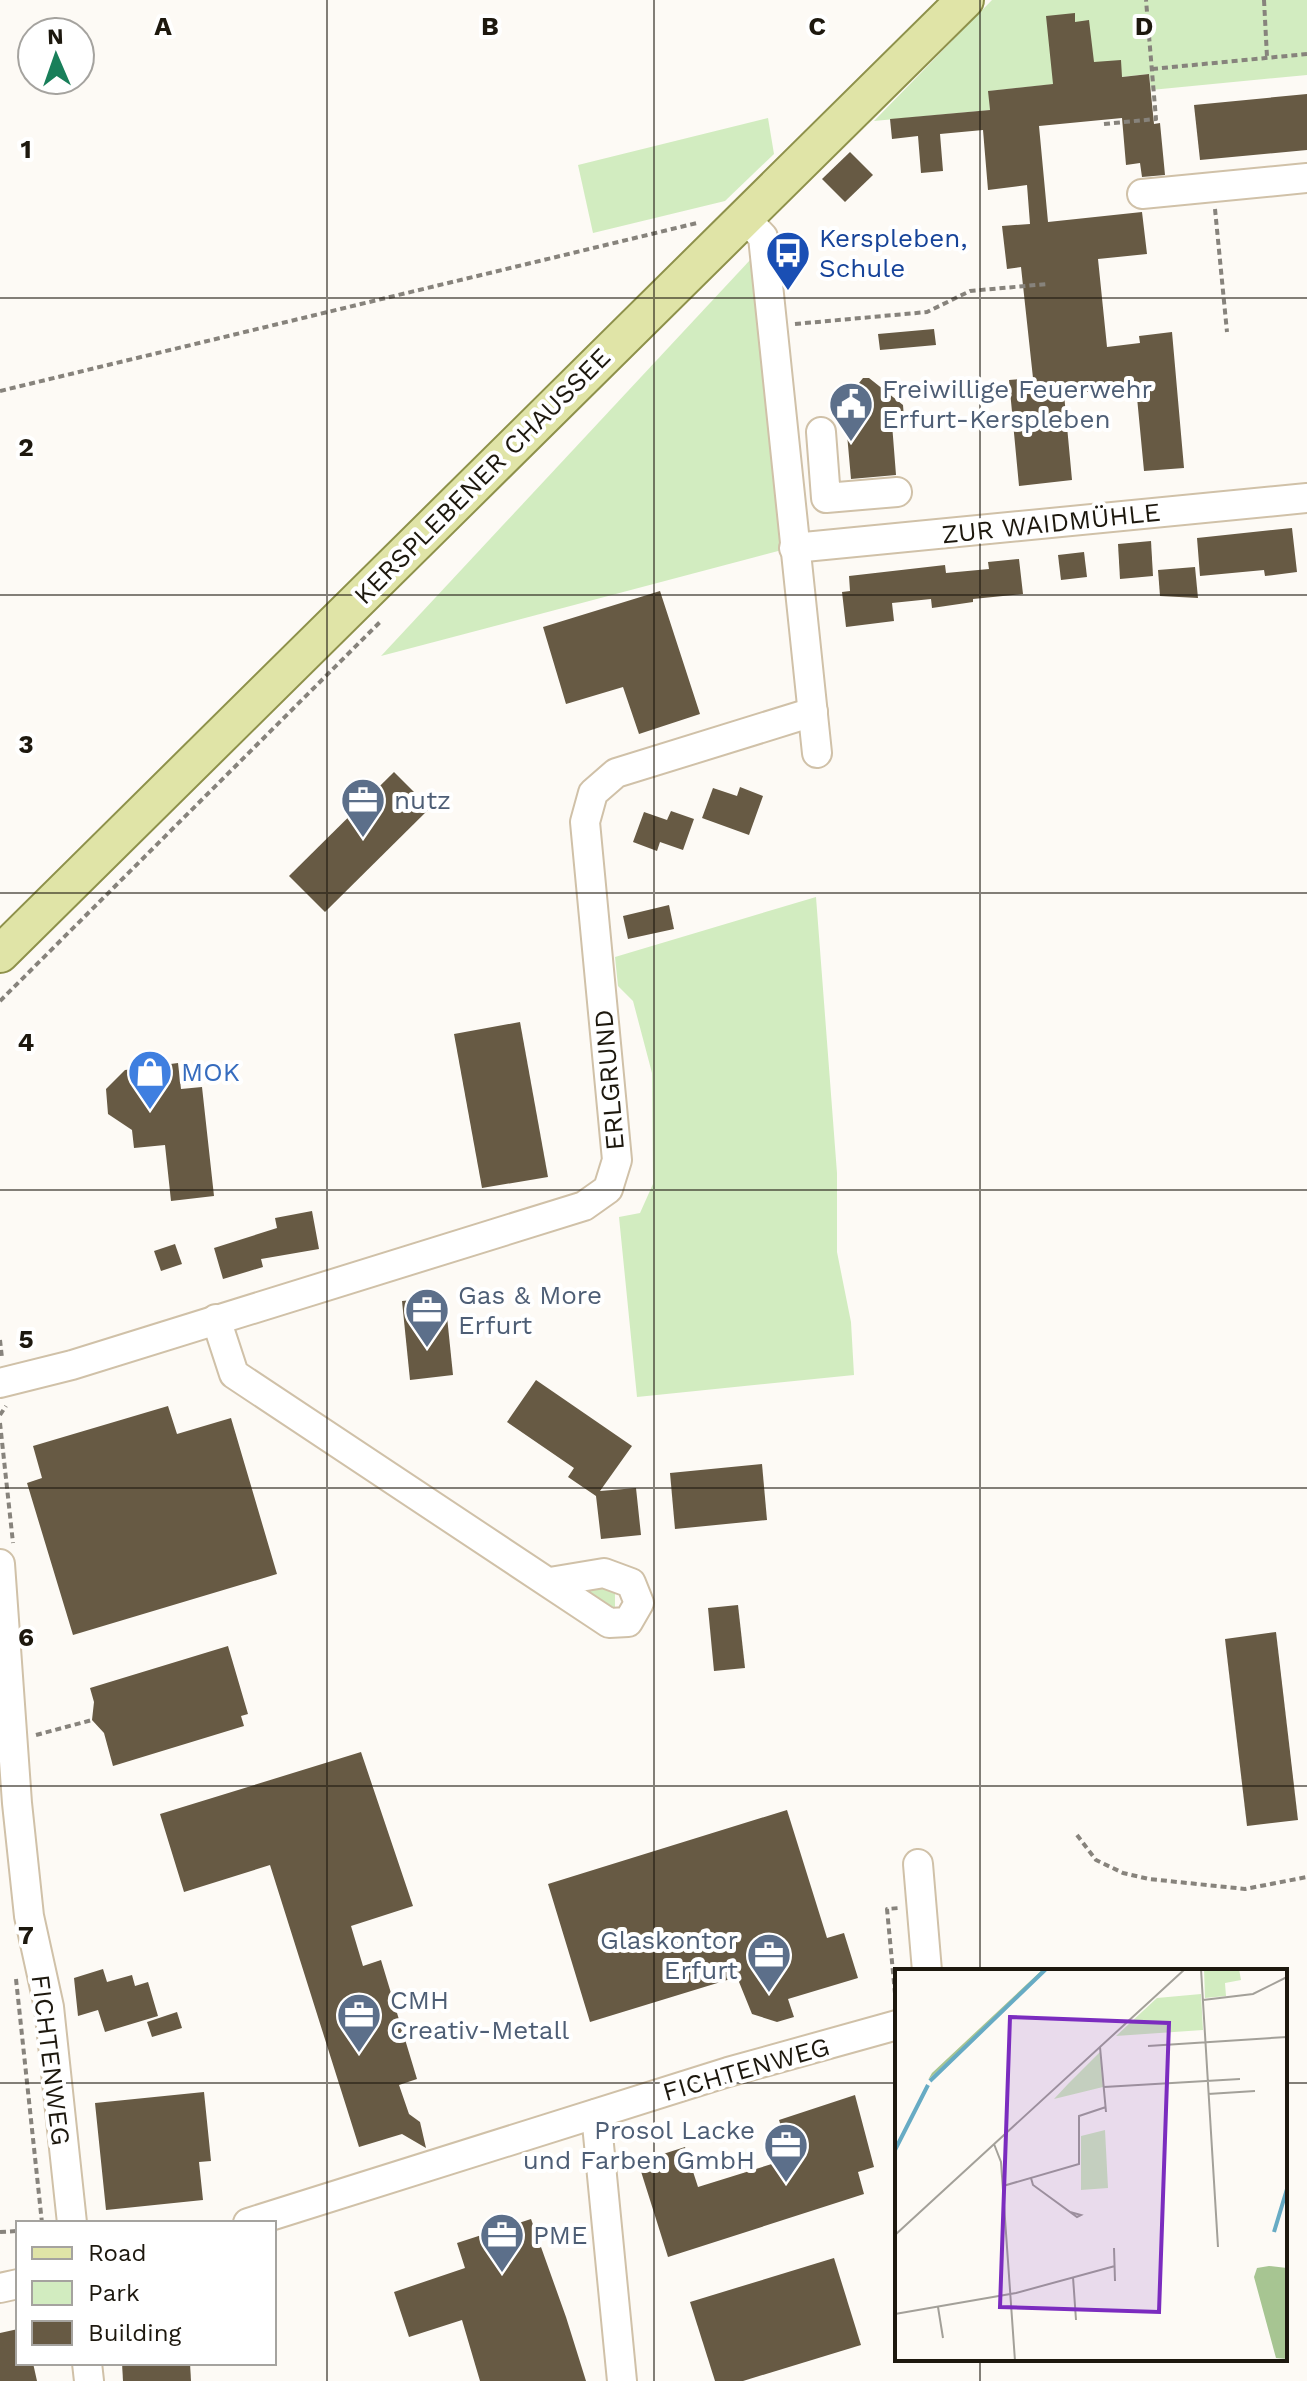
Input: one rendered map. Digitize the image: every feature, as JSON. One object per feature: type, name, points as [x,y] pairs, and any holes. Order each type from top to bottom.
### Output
[{"type":"main road","name":"KERSPLEBENER CHAUSSEE","points":[[0,954],[965,0]]},
{"type":"street","points":[[1142,194],[1307,178]]},
{"type":"street","points":[[744,217],[763,237],[817,753]]},
{"type":"street","points":[[787,462],[822,445],[826,498],[897,492]]},
{"type":"street","name":"ZUR WAIDMÜHLE","points":[[794,548],[1307,498]]},
{"type":"street","name":"ERLGRUND","points":[[0,1383],[72,1365],[584,1206],[608,1189],[617,1160],[585,822],[593,793],[616,773],[813,712]]},
{"type":"street","points":[[216,1319],[234,1374],[550,1582]]},
{"type":"street","name":"FICHTENWEG","points":[[0,1564],[29,1916],[49,2007],[72,2221]]},
{"type":"street","points":[[918,1864],[927,1969]]},
{"type":"street","name":"FICHTENWEG","points":[[254,2221],[728,2072],[895,2026]]},
{"type":"street","points":[[596,2114],[622,2381]]},
{"type":"path","points":[[1104,124],[1156,119],[1146,0]]},
{"type":"path","points":[[1264,0],[1267,57]]},
{"type":"path","points":[[1152,69],[1307,54]]},
{"type":"path","points":[[1213,187],[1227,332]]},
{"type":"path","points":[[0,391],[579,250],[708,220],[744,217]]},
{"type":"path","points":[[773,326],[927,312],[970,291],[1047,284]]},
{"type":"path","points":[[38,1735],[92,1720]]},
{"type":"path","points":[[1077,1835],[1096,1860],[1123,1873],[1149,1879],[1245,1889],[1307,1877]]},
{"type":"path","points":[[895,1995],[887,1909],[921,1906]]},
{"type":"path","points":[[15,1971],[42,2221]]},
{"type":"green space","points":[[992,0],[1307,0],[1307,75],[1151,90],[1149,74],[989,91],[990,110],[874,121]]},
{"type":"green space","points":[[768,118],[774,154],[725,201],[593,233],[578,165]]},
{"type":"green space","points":[[751,259],[782,550],[381,656]]},
{"type":"green space","points":[[816,897],[837,1173],[837,1252],[851,1322],[854,1375],[637,1397],[619,1217],[640,1213],[653,1184],[652,1073],[633,1001],[618,986],[615,957]]},
{"type":"green space","points":[[598,1585],[615,1593],[615,1607],[611,1609],[586,1592]]},
{"type":"building","points":[[1075,13],[1075,22],[1089,20],[1094,62],[1121,60],[1122,77],[1149,74],[1154,124],[1160,123],[1165,175],[1142,177],[1140,163],[1126,165],[1122,118],[1039,126],[1048,222],[1142,212],[1147,254],[1098,259],[1107,347],[1140,343],[1139,336],[1172,332],[1184,468],[1144,471],[1136,387],[1064,394],[1072,480],[1019,486],[1009,380],[1033,378],[1021,267],[1007,269],[1002,226],[1030,224],[1027,185],[988,190],[983,130],[940,134],[943,171],[921,173],[918,136],[892,139],[890,119],[990,110],[988,91],[1053,84],[1046,16]]},
{"type":"building","points":[[1307,94],[1307,150],[1200,160],[1194,105]]},
{"type":"building","points":[[850,152],[873,175],[845,202],[822,179]]},
{"type":"building","points":[[934,329],[936,345],[880,350],[878,334]]},
{"type":"building","points":[[863,378],[869,378],[903,405],[904,418],[892,424],[896,475],[851,479],[843,389],[855,388]]},
{"type":"building","points":[[1292,528],[1297,572],[1265,576],[1264,570],[1200,576],[1197,538]]},
{"type":"building","points":[[1151,541],[1153,576],[1120,579],[1118,544]]},
{"type":"building","points":[[1084,552],[1087,577],[1061,580],[1058,555]]},
{"type":"building","points":[[1019,559],[1023,594],[973,599],[973,602],[932,608],[931,599],[892,603],[894,621],[846,627],[842,592],[850,591],[849,576],[945,565],[946,573],[989,569],[988,562]]},
{"type":"building","points":[[1195,567],[1198,598],[1160,596],[1158,570]]},
{"type":"building","points":[[660,591],[700,714],[639,734],[623,687],[566,704],[543,627]]},
{"type":"building","points":[[394,772],[430,808],[325,912],[289,876]]},
{"type":"building","points":[[740,787],[763,796],[749,835],[702,818],[713,788],[737,796]]},
{"type":"building","points":[[671,811],[694,819],[683,850],[660,842],[657,851],[633,842],[644,812],[667,820]]},
{"type":"building","points":[[669,905],[674,929],[628,939],[623,916]]},
{"type":"building","points":[[520,1022],[548,1177],[482,1188],[454,1034]]},
{"type":"building","points":[[178,1063],[181,1089],[202,1087],[214,1196],[171,1201],[165,1145],[134,1148],[132,1130],[108,1114],[106,1089],[125,1070]]},
{"type":"building","points":[[312,1211],[319,1249],[261,1259],[263,1267],[223,1279],[214,1248],[277,1228],[275,1218]]},
{"type":"building","points":[[175,1244],[182,1264],[161,1271],[154,1251]]},
{"type":"building","points":[[445,1297],[453,1375],[410,1380],[402,1301]]},
{"type":"building","points":[[536,1380],[632,1446],[600,1491],[636,1488],[641,1535],[601,1539],[596,1496],[568,1477],[574,1468],[507,1422]]},
{"type":"building","points":[[168,1406],[177,1434],[231,1418],[277,1574],[73,1635],[27,1483],[42,1478],[33,1446]]},
{"type":"building","points":[[762,1464],[767,1520],[675,1529],[670,1473]]},
{"type":"building","points":[[738,1605],[745,1668],[714,1671],[708,1608]]},
{"type":"building","points":[[1276,1632],[1298,1820],[1247,1826],[1225,1639]]},
{"type":"building","points":[[228,1646],[248,1714],[241,1716],[244,1726],[113,1766],[104,1733],[92,1720],[94,1702],[90,1688]]},
{"type":"building","points":[[361,1752],[413,1906],[351,1926],[363,1966],[381,1960],[417,2079],[399,2085],[409,2114],[420,2122],[426,2148],[402,2134],[359,2147],[270,1865],[184,1892],[160,1814]]},
{"type":"building","points":[[787,1810],[827,1938],[844,1933],[858,1978],[788,1999],[794,2017],[777,2022],[752,2014],[737,1977],[590,2022],[548,1884]]},
{"type":"building","points":[[103,1969],[107,1982],[132,1975],[135,1986],[148,1982],[158,2016],[105,2032],[98,2010],[78,2016],[74,1978]]},
{"type":"building","points":[[177,2012],[182,2028],[152,2037],[147,2022]]},
{"type":"building","points":[[204,2092],[211,2161],[199,2162],[203,2200],[106,2210],[95,2103]]},
{"type":"building","points":[[855,2095],[874,2167],[858,2172],[864,2194],[668,2257],[638,2162],[685,2147],[698,2187],[791,2158],[779,2120]]},
{"type":"building","points":[[531,2219],[586,2381],[480,2381],[462,2320],[409,2337],[394,2292],[465,2268],[457,2243]]},
{"type":"building","points":[[834,2258],[861,2345],[743,2381],[715,2381],[690,2302]]},
{"type":"building","points":[[16,2329],[16,2365],[33,2365],[37,2381],[0,2381],[0,2333]]},
{"type":"building","points":[[122,2365],[190,2365],[191,2381],[123,2381]]},
{"type":"place","name":"Kerspleben, Schule","points":[[788,292]]},
{"type":"place","name":"Freiwillige Feuerwehr Erfurt-Kerspleben","points":[[851,443]]},
{"type":"place","name":"nutz","points":[[363,839]]},
{"type":"place","name":"MOK","points":[[150,1111]]},
{"type":"place","name":"Gas & More Erfurt","points":[[427,1349]]},
{"type":"place","name":"Glaskontor Erfurt","points":[[769,1994]]},
{"type":"place","name":"CMH Creativ-Metall","points":[[359,2054]]},
{"type":"place","name":"Prosol Lacke und Farben GmbH","points":[[786,2184]]},
{"type":"place","name":"PME","points":[[502,2274]]}]
